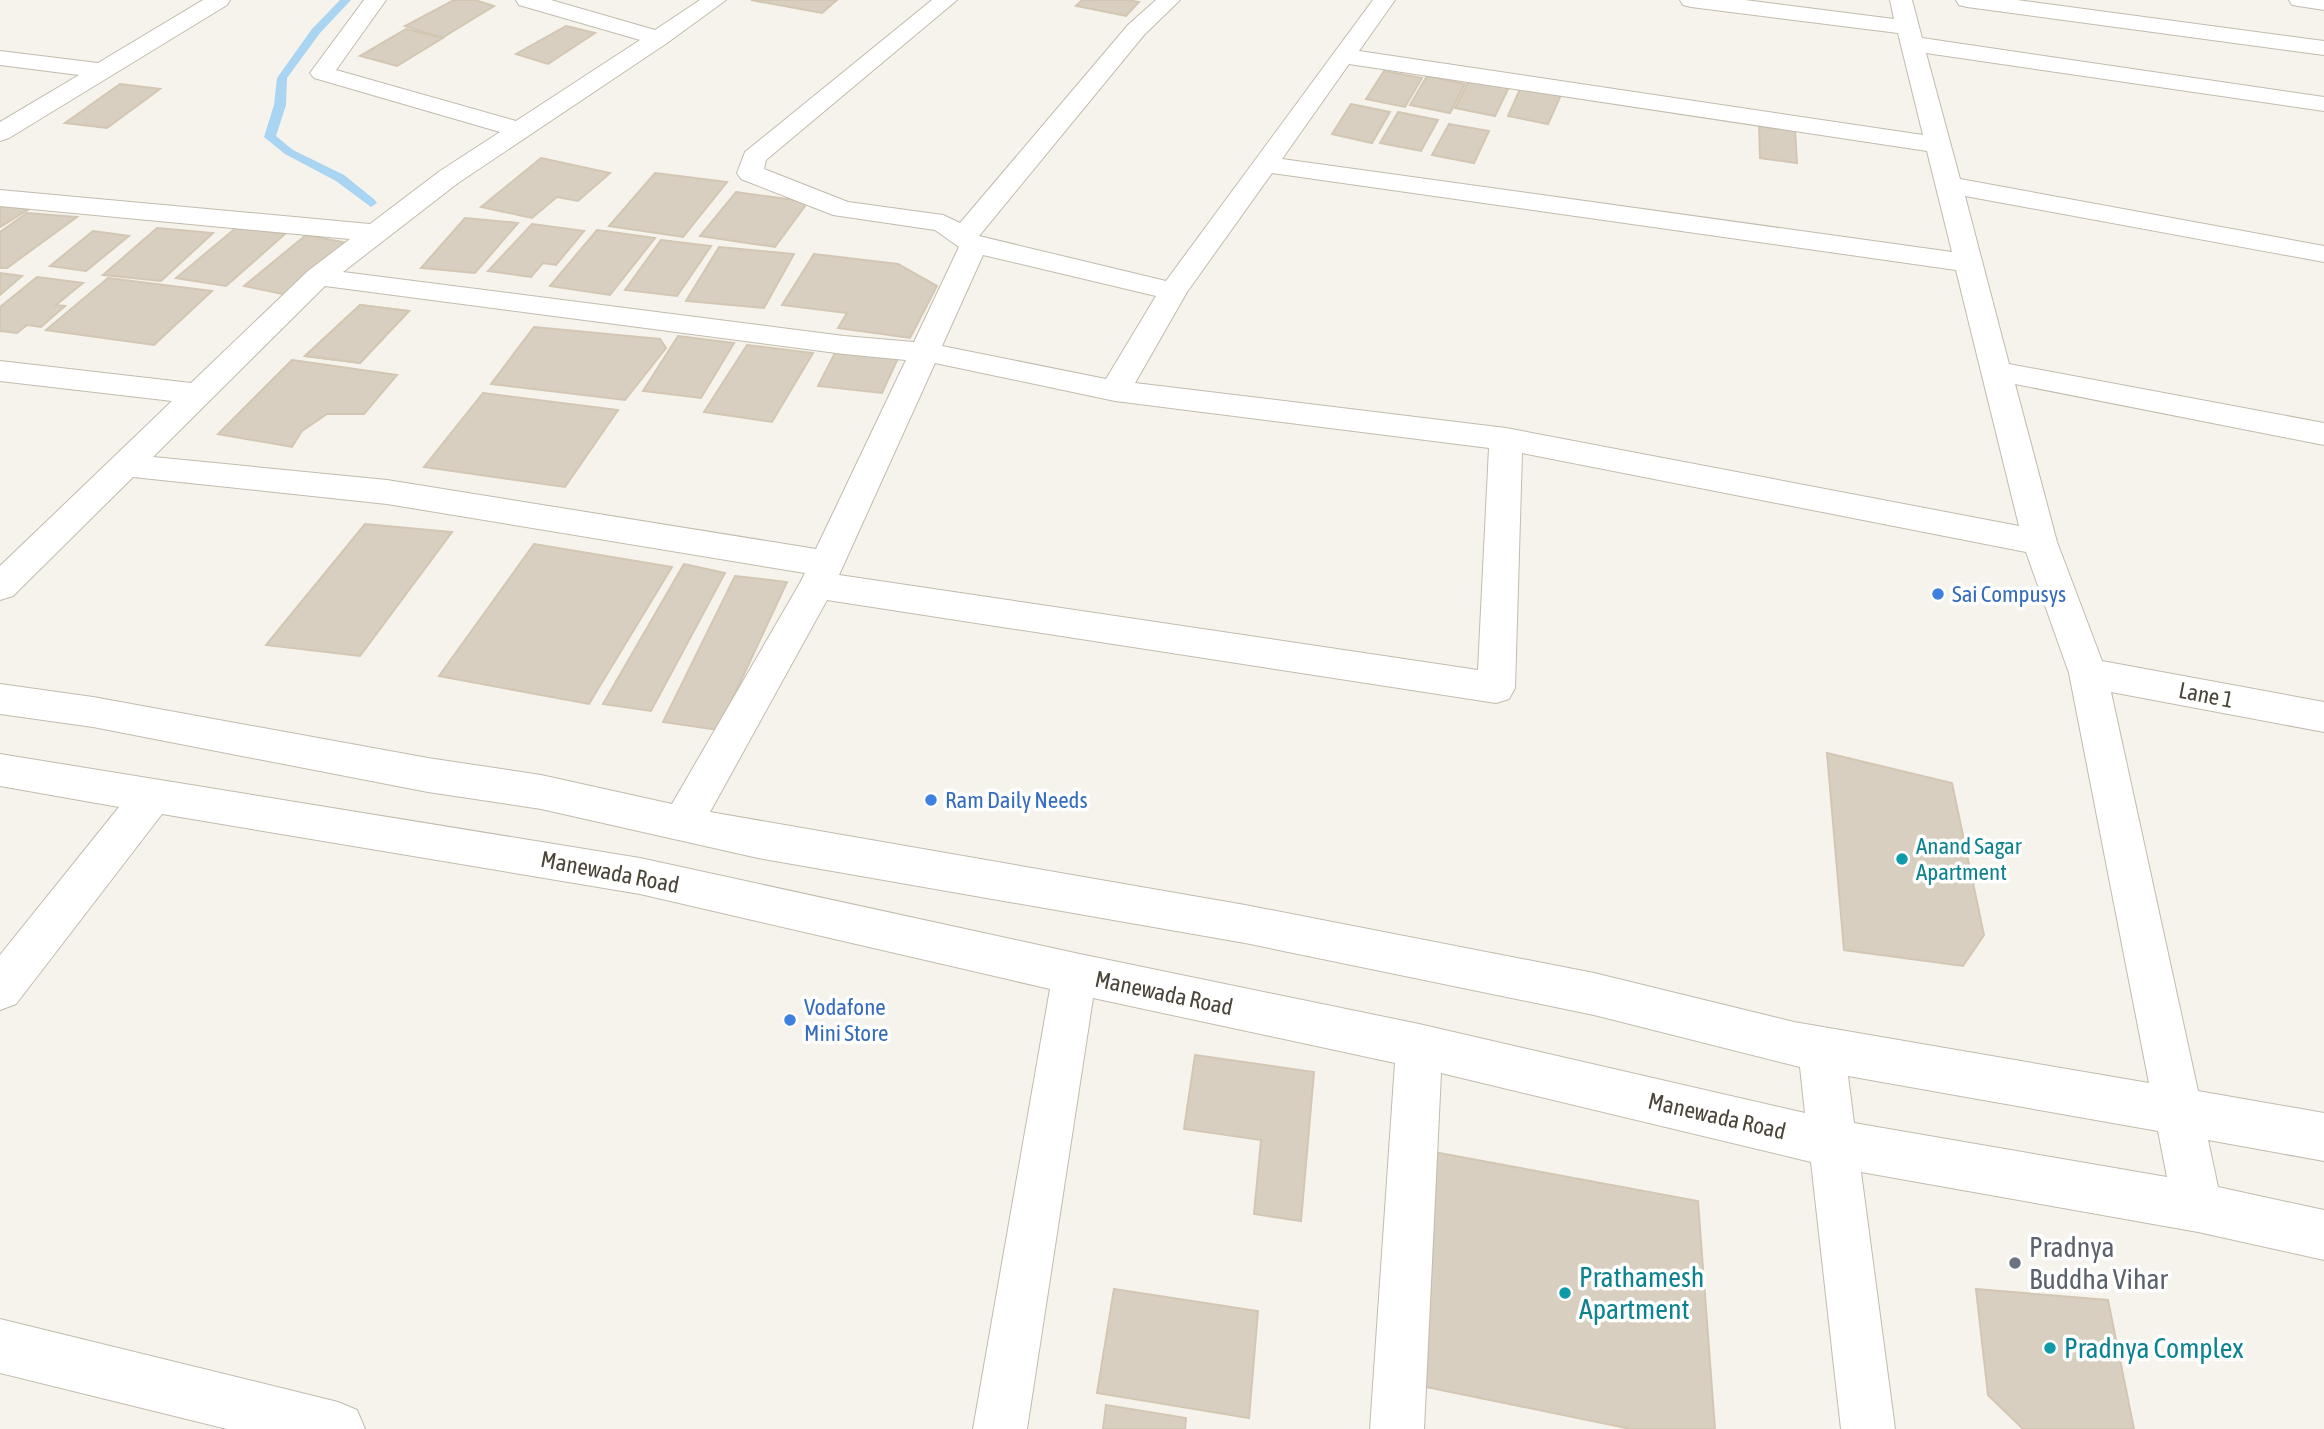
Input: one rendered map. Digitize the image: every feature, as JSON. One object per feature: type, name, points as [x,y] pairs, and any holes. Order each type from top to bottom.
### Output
[{"type":"street","points":[[0,133],[219,0]]},
{"type":"street","points":[[375,0],[322,73],[520,130]]},
{"type":"street","points":[[527,0],[659,38]]},
{"type":"street","points":[[0,587],[318,277],[449,177],[715,0]]},
{"type":"street","points":[[946,0],[754,157],[750,173],[843,209],[943,223],[969,241],[1173,291]]},
{"type":"street","points":[[681,825],[822,574],[925,352],[969,241],[1136,30],[1169,0]]},
{"type":"street","points":[[1115,391],[1173,291],[1384,0]]},
{"type":"street","points":[[1691,0],[1908,24],[2324,104]]},
{"type":"street","points":[[1967,0],[2324,48]]},
{"type":"street","points":[[2300,0],[2324,4]]},
{"type":"street","points":[[1908,24],[2040,542],[2088,673],[2198,1207]]},
{"type":"street","points":[[1343,56],[1939,145]]},
{"type":"street","points":[[0,58],[105,71]]},
{"type":"street","points":[[1265,164],[1969,263]]},
{"type":"street","points":[[1949,185],[2324,254]]},
{"type":"street","points":[[0,198],[376,233]]},
{"type":"street","points":[[318,277],[844,345],[925,352],[1115,391],[1506,439],[2040,542]]},
{"type":"street","points":[[0,371],[198,394]]},
{"type":"street","points":[[1997,371],[2324,434]]},
{"type":"street","points":[[125,466],[387,492],[822,574],[1496,688],[1506,439]]},
{"type":"street","name":"Lane 1","points":[[2088,673],[2324,717]]},
{"type":"street","points":[[0,699],[93,712],[400,770],[541,792],[681,825],[1096,901],[1258,927],[1594,994],[1821,1049],[2324,1137]]},
{"type":"street","name":"Manewada Road","points":[[0,770],[640,876],[1075,974],[1419,1046],[1831,1143],[2198,1207],[2324,1235]]},
{"type":"street","points":[[0,989],[151,797]]},
{"type":"street","points":[[1000,1429],[1075,974]]},
{"type":"street","points":[[1397,1429],[1419,1046]]},
{"type":"street","points":[[1821,1049],[1868,1429]]},
{"type":"street","points":[[0,1346],[338,1429]]},
{"type":"building","points":[[454,0],[475,0],[494,6],[442,38],[405,26]]},
{"type":"building","points":[[751,0],[837,0],[822,13]]},
{"type":"building","points":[[1082,0],[1139,2],[1126,16],[1076,6]]},
{"type":"building","points":[[566,26],[595,33],[548,64],[516,54]]},
{"type":"building","points":[[406,29],[443,38],[397,66],[360,56]]},
{"type":"building","points":[[1384,71],[1422,78],[1405,107],[1366,99]]},
{"type":"building","points":[[1427,76],[1465,84],[1450,113],[1410,105]]},
{"type":"building","points":[[1470,79],[1509,87],[1495,116],[1455,108]]},
{"type":"building","points":[[120,84],[160,89],[107,128],[65,123]]},
{"type":"building","points":[[1521,87],[1561,95],[1548,124],[1508,116]]},
{"type":"building","points":[[1351,104],[1390,112],[1372,143],[1332,134]]},
{"type":"building","points":[[1398,112],[1438,120],[1421,151],[1380,143]]},
{"type":"building","points":[[1449,124],[1489,131],[1474,163],[1432,155]]},
{"type":"building","points":[[1759,124],[1795,129],[1797,163],[1760,158]]},
{"type":"building","points":[[541,158],[610,173],[578,201],[557,197],[532,218],[481,207]]},
{"type":"building","points":[[655,173],[727,182],[683,237],[609,226]]},
{"type":"building","points":[[736,192],[808,202],[775,247],[700,236]]},
{"type":"building","points":[[0,205],[29,209],[0,227]]},
{"type":"building","points":[[27,213],[77,217],[7,268],[0,268],[0,232]]},
{"type":"building","points":[[465,218],[518,223],[475,273],[421,268]]},
{"type":"building","points":[[532,224],[584,231],[556,265],[543,263],[531,277],[488,271]]},
{"type":"building","points":[[237,227],[285,234],[226,286],[176,278]]},
{"type":"building","points":[[157,228],[213,233],[161,281],[103,275]]},
{"type":"building","points":[[597,230],[655,238],[610,295],[550,286]]},
{"type":"building","points":[[93,231],[129,236],[86,271],[50,266]]},
{"type":"building","points":[[306,235],[348,243],[287,295],[244,286]]},
{"type":"building","points":[[661,240],[711,246],[677,296],[625,290]]},
{"type":"building","points":[[719,247],[794,254],[764,308],[686,301]]},
{"type":"building","points":[[814,254],[898,264],[937,286],[910,338],[838,328],[847,313],[782,305]]},
{"type":"building","points":[[0,273],[22,276],[0,295]]},
{"type":"building","points":[[37,277],[83,283],[56,305],[65,306],[41,327],[27,325],[17,333],[0,331],[0,307]]},
{"type":"building","points":[[108,278],[212,291],[154,345],[46,330]]},
{"type":"building","points":[[360,305],[409,311],[360,363],[305,356]]},
{"type":"building","points":[[360,305],[409,311],[360,363],[305,356]]},
{"type":"building","points":[[534,327],[660,339],[666,348],[625,400],[491,384]]},
{"type":"building","points":[[678,336],[734,343],[701,398],[643,391]]},
{"type":"building","points":[[747,345],[813,353],[772,422],[704,412]]},
{"type":"building","points":[[837,349],[899,356],[882,393],[818,386]]},
{"type":"building","points":[[292,360],[397,375],[364,414],[327,414],[302,431],[292,447],[218,434]]},
{"type":"building","points":[[483,393],[618,410],[565,487],[424,467]]},
{"type":"building","points":[[365,524],[452,532],[360,656],[266,645]]},
{"type":"building","points":[[534,544],[672,567],[589,704],[439,676]]},
{"type":"building","points":[[684,564],[725,573],[651,711],[603,704]]},
{"type":"building","points":[[735,576],[787,582],[718,730],[663,722]]},
{"type":"building","name":"Anand Sagar Apartment","points":[[1827,753],[1952,783],[1984,935],[1963,966],[1844,950]]},
{"type":"building","points":[[1195,1055],[1314,1072],[1301,1221],[1254,1214],[1261,1140],[1184,1129]]},
{"type":"building","name":"Prathamesh Apartment","points":[[1434,1152],[1698,1201],[1715,1429],[1631,1429],[1421,1386]]},
{"type":"building","points":[[1114,1289],[1258,1311],[1249,1418],[1097,1393]]},
{"type":"building","name":"Pradnya Complex","points":[[1976,1289],[2108,1300],[2134,1429],[2023,1429],[1988,1395]]},
{"type":"building","points":[[1106,1405],[1186,1418],[1185,1429],[1103,1429]]},
{"type":"waterway","points":[[346,0],[316,31],[282,78],[280,105],[270,137],[289,152],[340,178],[371,203]]},
{"type":"place","name":"Sai Compusys","points":[[1938,594]]},
{"type":"place","name":"Ram Daily Needs","points":[[931,800]]},
{"type":"place","name":"Anand Sagar Apartment","points":[[1902,859]]},
{"type":"place","name":"Vodafone Mini Store","points":[[790,1020]]},
{"type":"place","name":"Pradnya Buddha Vihar","points":[[2015,1263]]},
{"type":"place","name":"Prathamesh Apartment","points":[[1565,1293]]},
{"type":"place","name":"Pradnya Complex","points":[[2050,1348]]}]
